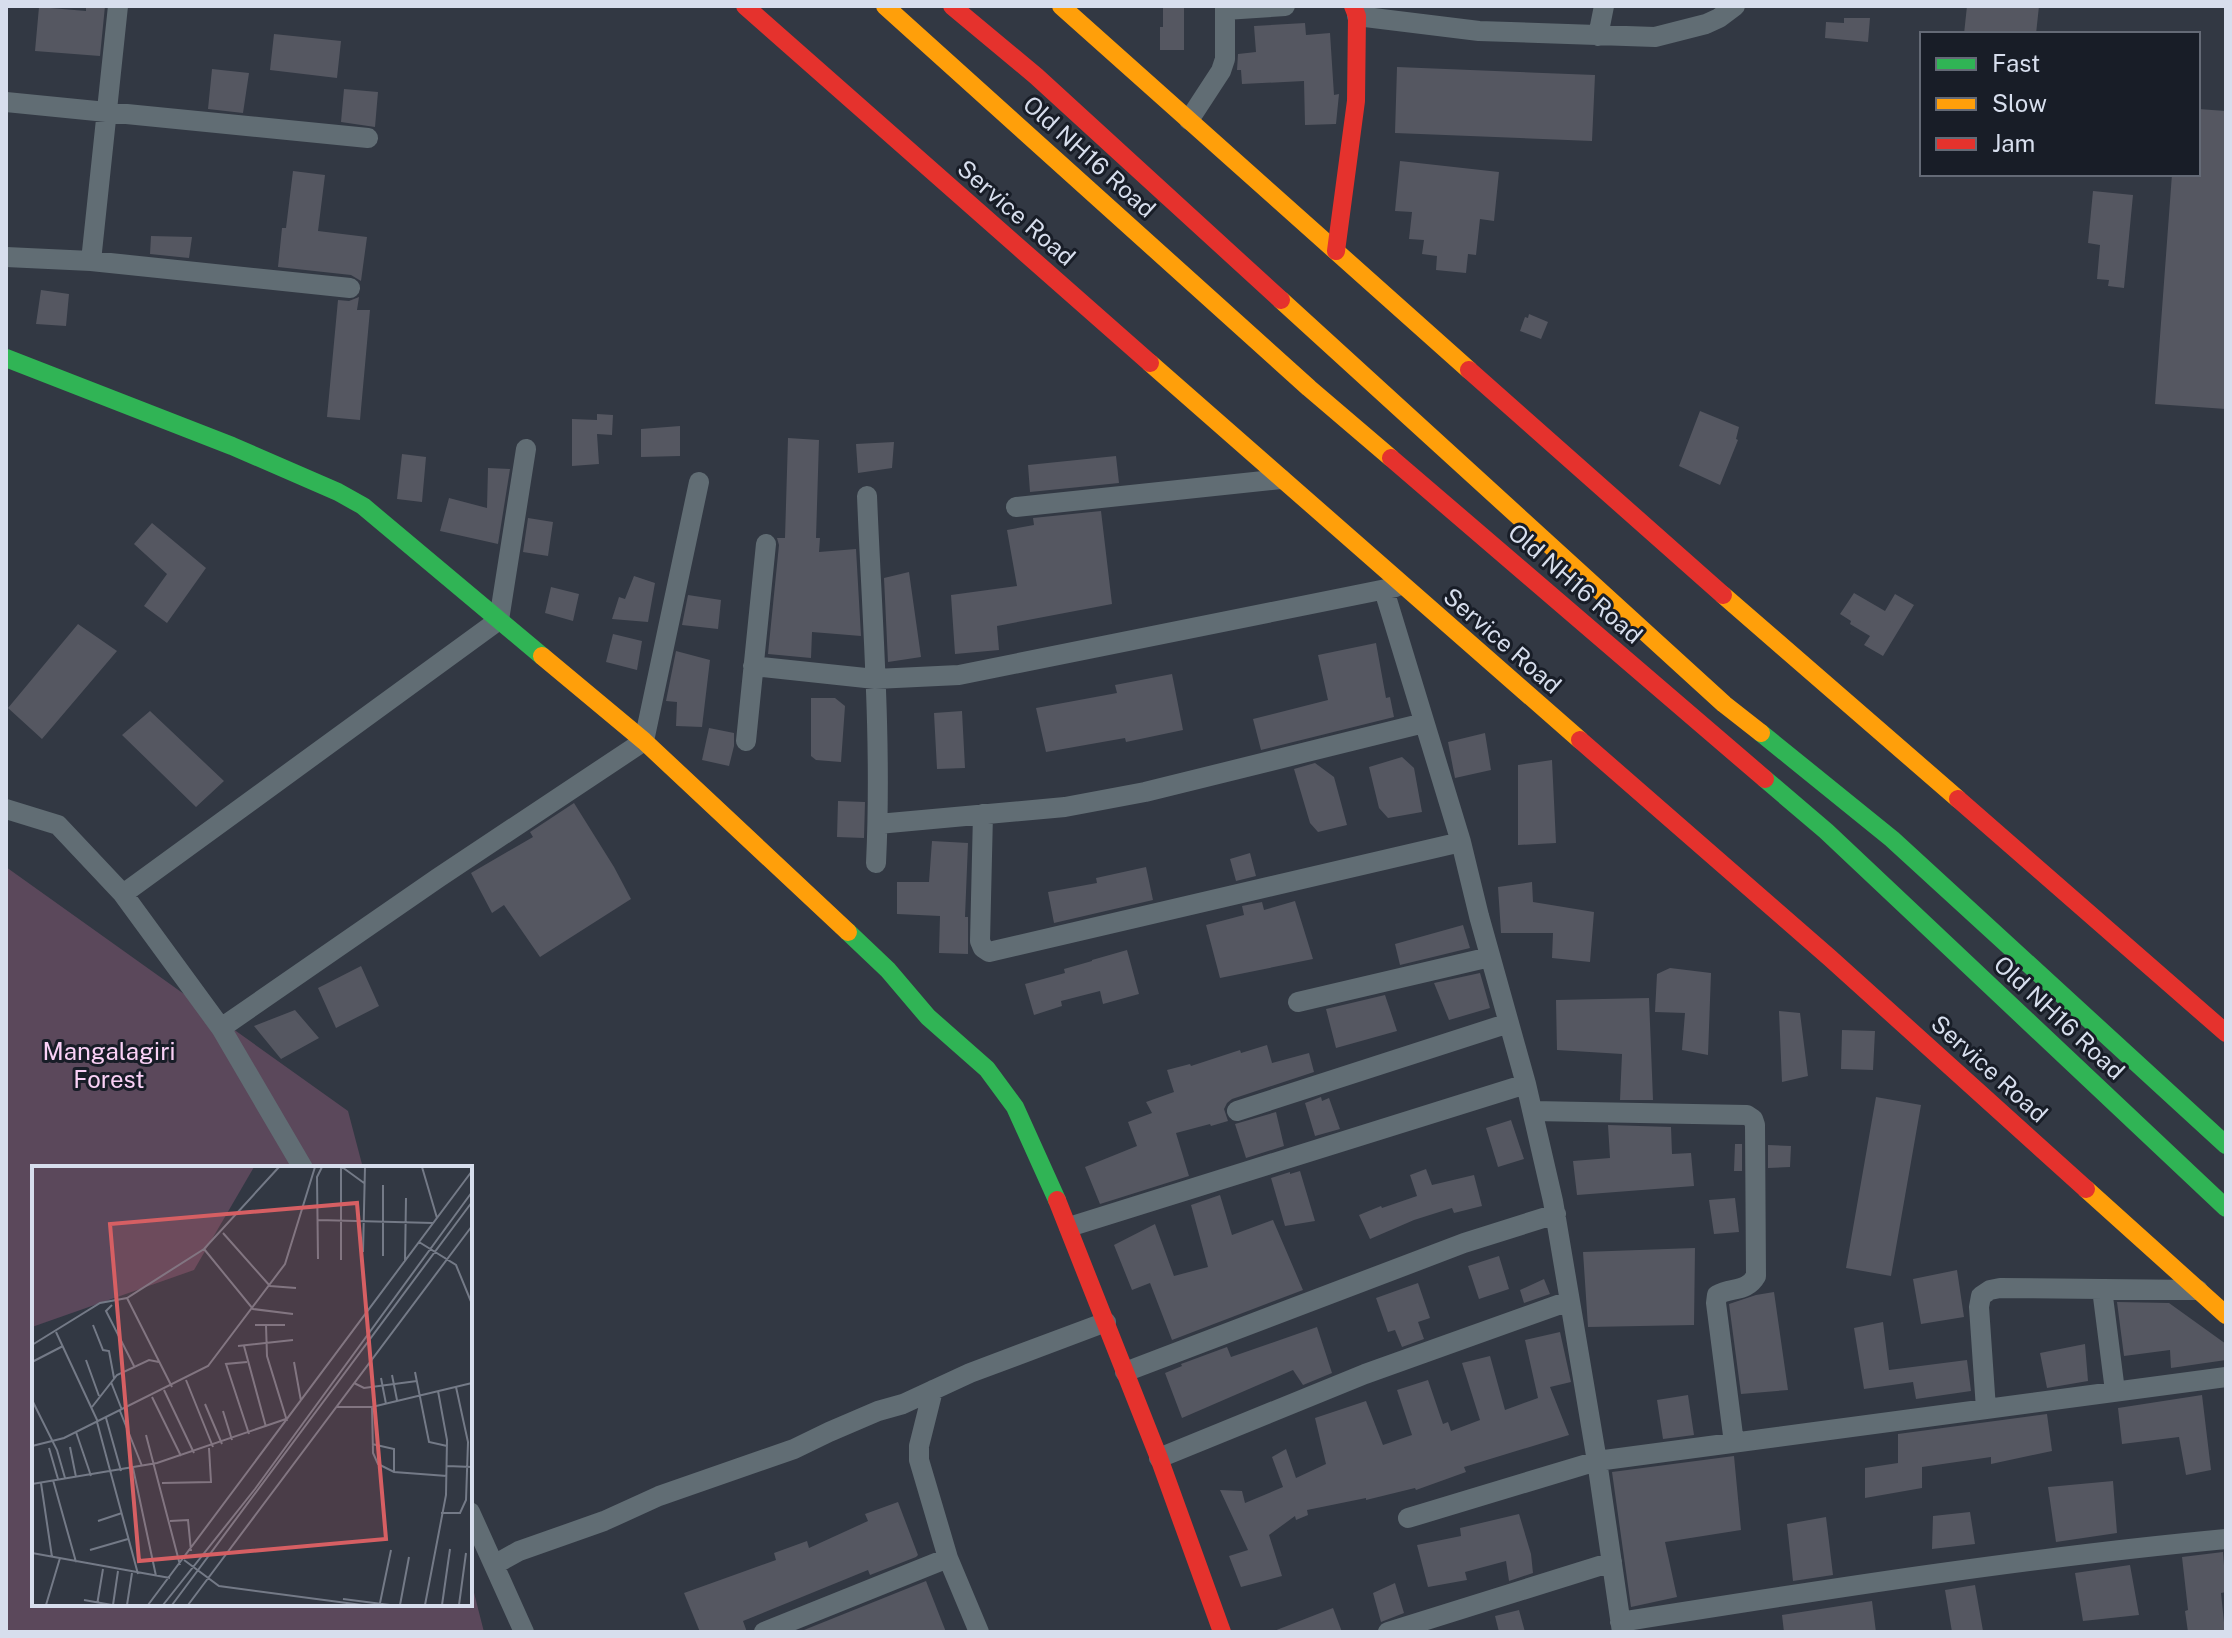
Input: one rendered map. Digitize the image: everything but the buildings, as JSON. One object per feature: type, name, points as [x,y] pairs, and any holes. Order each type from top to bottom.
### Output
[{"type":"street","points":[[91,261],[118,6]]},
{"type":"street","name":"Service Road","points":[[745,6],[1281,479],[1393,588],[1830,958],[2226,1315]]},
{"type":"street","name":"Old NH16 Road","points":[[885,6],[1309,388],[1826,831],[2226,1208]]},
{"type":"street","name":"Old NH16 Road","points":[[952,6],[1036,76],[1724,704],[1892,839],[2226,1145]]},
{"type":"street","points":[[1061,6],[1646,527],[2226,1033]]},
{"type":"street","points":[[1189,120],[1221,71],[1225,59],[1225,8],[1285,6]]},
{"type":"street","points":[[1598,36],[1604,6]]},
{"type":"street","points":[[1336,251],[1356,101],[1355,11],[1479,31],[1655,37],[1706,24],[1735,6]]},
{"type":"street","points":[[6,102],[368,138]]},
{"type":"street","points":[[6,257],[91,261],[350,288]]},
{"type":"street","points":[[6,358],[232,446],[363,506],[644,741],[888,970],[928,1017],[987,1069],[1015,1107],[1069,1227],[1159,1458],[1222,1632]]},
{"type":"street","points":[[123,894],[499,620],[526,449]]},
{"type":"street","points":[[1016,507],[1281,479]]},
{"type":"street","points":[[221,1028],[644,741],[699,482]]},
{"type":"street","points":[[867,496],[875,679],[876,863]]},
{"type":"street","points":[[746,741],[766,544]]},
{"type":"street","points":[[753,666],[875,679],[959,675],[1393,588],[1424,723],[1461,842],[1533,1111],[1556,1214],[1621,1627],[1784,1596],[2080,1555],[2226,1539]]},
{"type":"street","points":[[878,824],[1065,807],[1145,792],[1424,723]]},
{"type":"street","points":[[6,809],[58,825],[123,894],[221,1028],[302,1166]]},
{"type":"street","points":[[983,814],[980,941],[989,952],[1461,842]]},
{"type":"street","points":[[1298,1002],[1490,957]]},
{"type":"street","points":[[1237,1111],[1509,1023]]},
{"type":"street","points":[[1069,1227],[1526,1084]]},
{"type":"street","points":[[1533,1111],[1747,1115],[1753,1119],[1756,1276],[1746,1288],[1717,1295],[1716,1303],[1734,1443]]},
{"type":"street","points":[[1125,1372],[1464,1243],[1556,1214]]},
{"type":"street","points":[[2102,1289],[2115,1391]]},
{"type":"street","points":[[1986,1409],[1979,1307],[1981,1296],[1990,1290],[2198,1290]]},
{"type":"street","points":[[1159,1458],[1365,1374],[1569,1301]]},
{"type":"street","points":[[494,1565],[519,1551],[604,1521],[659,1496],[794,1449],[970,1373],[1106,1322]]},
{"type":"street","points":[[1408,1518],[1597,1461],[2226,1377]]},
{"type":"street","points":[[933,1390],[919,1446],[919,1460],[948,1558],[979,1632]]},
{"type":"street","points":[[472,1516],[524,1632]]},
{"type":"street","points":[[764,1632],[948,1558]]},
{"type":"street","points":[[1388,1632],[1612,1562]]},
{"type":"green space","name":"Mangalagiri Forest","points":[[6,867],[348,1111],[362,1166],[32,1166],[32,1606],[472,1606],[472,1585],[484,1632],[6,1632]]},
{"type":"traffic: fast","points":[[6,358],[232,446],[338,492],[363,506],[542,656]]},
{"type":"traffic: fast","points":[[1761,733],[1892,839],[2226,1145]]},
{"type":"traffic: fast","points":[[1765,779],[1826,831],[2226,1208]]},
{"type":"traffic: fast","points":[[848,932],[888,970],[928,1017],[987,1069],[1015,1107],[1057,1200]]},
{"type":"traffic: slow","points":[[885,6],[1309,388],[1391,458]]},
{"type":"traffic: slow","points":[[1061,6],[1469,370]]},
{"type":"traffic: slow","points":[[1281,300],[1724,704],[1761,733]]},
{"type":"traffic: slow","points":[[1150,363],[1580,740]]},
{"type":"traffic: slow","points":[[1723,595],[1958,799]]},
{"type":"traffic: slow","points":[[542,656],[644,741],[848,932]]},
{"type":"traffic: slow","points":[[2086,1189],[2226,1315]]},
{"type":"traffic: jam","points":[[745,6],[1150,363]]},
{"type":"traffic: jam","points":[[952,6],[1036,76],[1281,300]]},
{"type":"traffic: jam","points":[[1336,251],[1356,101],[1357,16],[1353,6]]},
{"type":"traffic: jam","points":[[1469,370],[1723,595]]},
{"type":"traffic: jam","points":[[1391,458],[1765,779]]},
{"type":"traffic: jam","points":[[1580,740],[1830,958],[2086,1189]]},
{"type":"traffic: jam","points":[[1958,799],[2226,1033]]},
{"type":"traffic: jam","points":[[1057,1200],[1159,1458],[1222,1632]]}]
